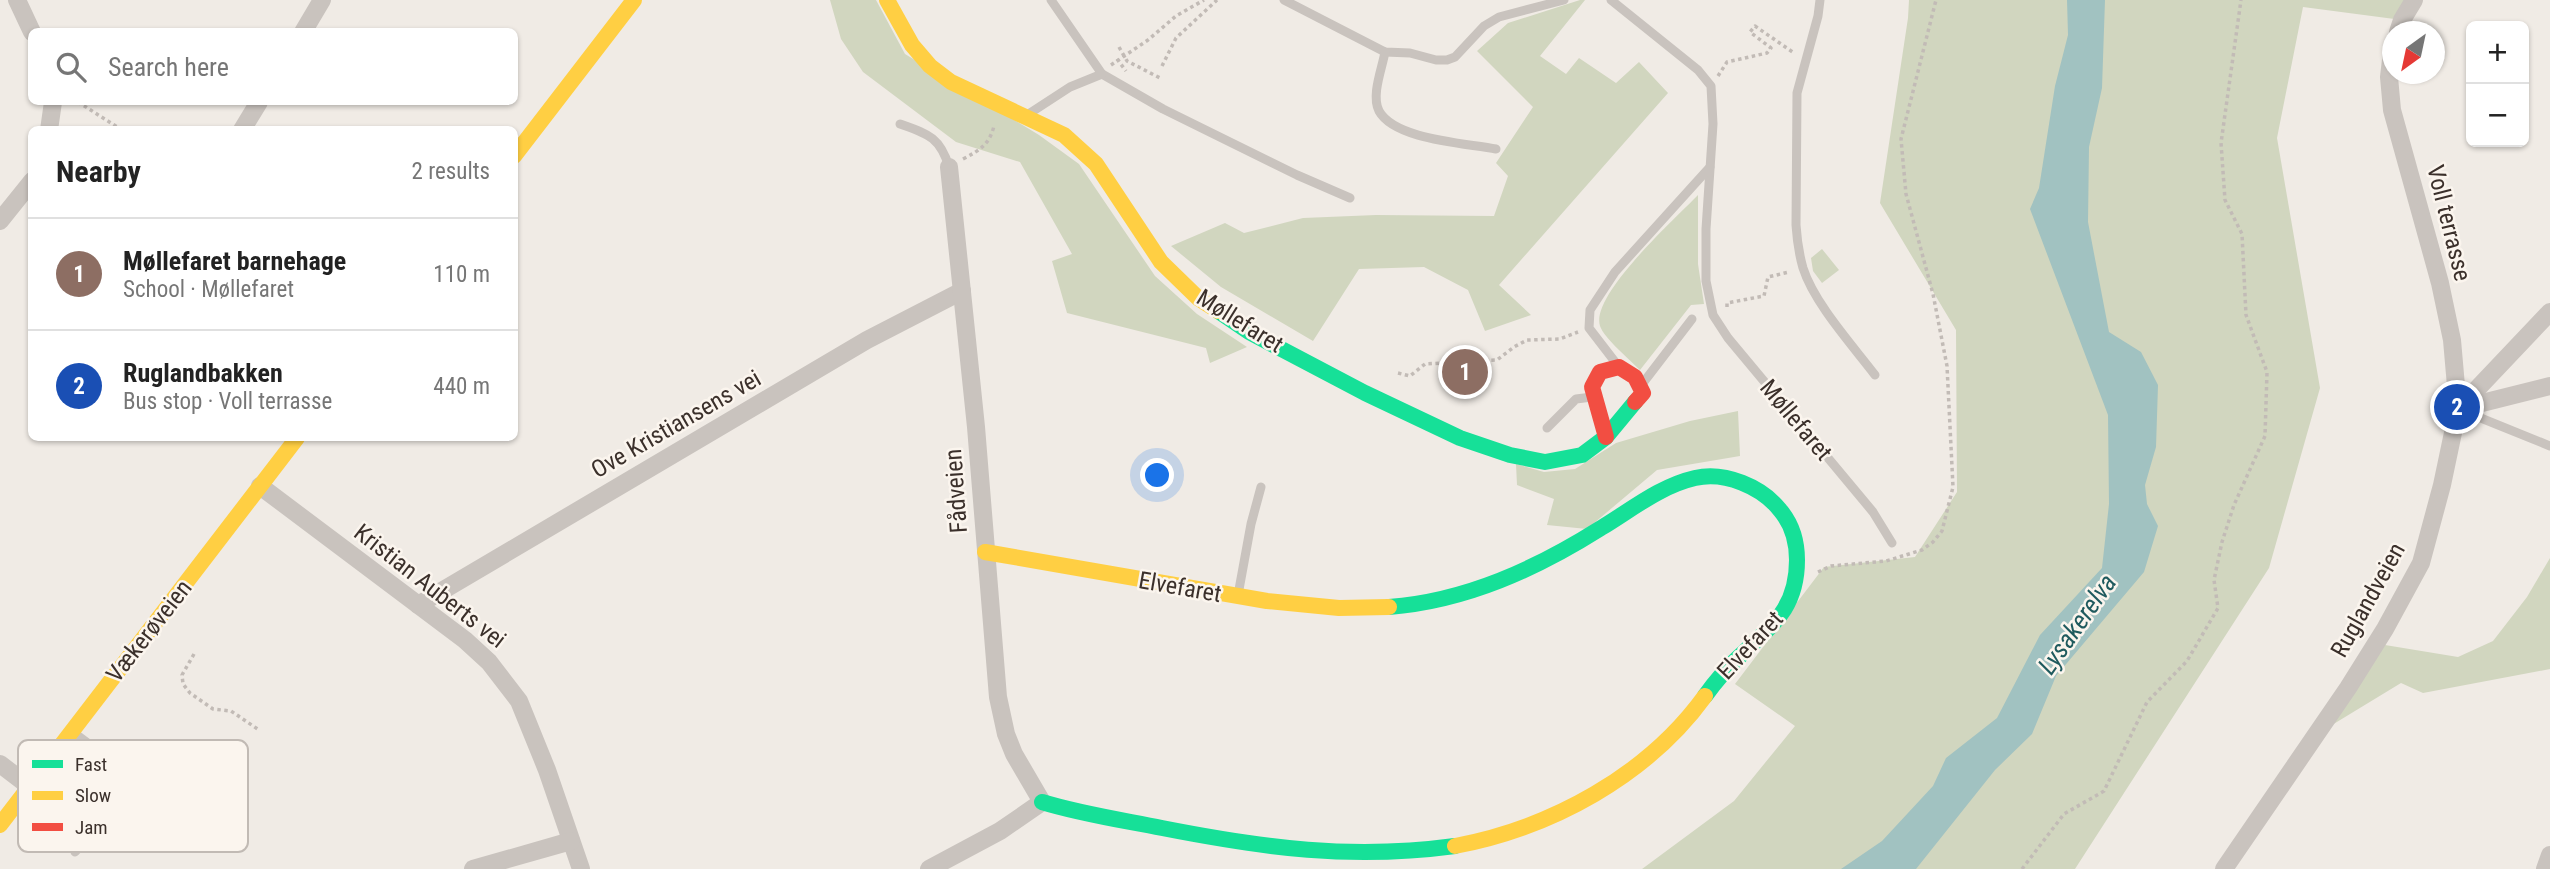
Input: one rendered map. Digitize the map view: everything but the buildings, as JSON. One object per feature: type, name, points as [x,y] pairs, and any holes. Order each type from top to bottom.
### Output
[{"type":"street","points":[[17,0],[30,28]]},
{"type":"street","points":[[306,28],[323,0]]},
{"type":"street","points":[[518,151],[634,0]]},
{"type":"street","name":"Møllefaret","points":[[887,0],[912,46],[930,66],[951,82],[1064,135],[1096,164],[1161,262],[1198,298],[1249,332],[1380,401],[1460,438],[1510,455],[1545,462],[1582,456],[1606,436],[1643,393],[1642,384]]},
{"type":"street","points":[[2402,21],[2414,0]]},
{"type":"street","name":"Voll terrasse","points":[[2390,84],[2392,110],[2440,283],[2452,340],[2458,409]]},
{"type":"street","points":[[50,126],[53,105]]},
{"type":"street","points":[[244,126],[257,105]]},
{"type":"street","name":"Fådveien","points":[[949,167],[998,697],[1006,734],[1014,754],[1042,802]]},
{"type":"street","points":[[0,221],[28,186]]},
{"type":"street","name":"Ove Kristiansens vei","points":[[418,605],[867,340],[962,291]]},
{"type":"street","points":[[2458,409],[2550,312]]},
{"type":"street","points":[[1606,436],[1592,387],[1600,372],[1619,367],[1633,374],[1642,384]]},
{"type":"street","points":[[2458,409],[2550,386]]},
{"type":"street","name":"Ruglandveien","points":[[2224,869],[2348,688],[2385,629],[2421,563],[2442,485],[2458,409]]},
{"type":"street","name":"Vækerøveien","points":[[64,740],[295,441]]},
{"type":"street","name":"Elvefaret","points":[[985,552],[1295,605],[1386,607],[1449,598],[1480,588],[1555,554],[1671,487],[1710,476],[1755,488],[1776,503],[1785,514],[1796,541],[1796,580],[1786,610],[1718,678],[1682,726],[1667,741],[1579,802],[1544,821],[1505,835],[1424,853],[1335,855],[1193,834],[1066,810],[1042,802]]},
{"type":"street","name":"Kristian Auberts vei","points":[[260,486],[489,662],[514,693],[533,734],[581,869]]},
{"type":"street","points":[[0,764],[18,778]]},
{"type":"street","name":"Vækerøveien","points":[[0,825],[18,801]]},
{"type":"street","points":[[929,869],[1000,831],[1042,802]]},
{"type":"street","points":[[473,869],[571,841]]},
{"type":"street","points":[[2545,869],[2550,855]]},
{"type":"lane","points":[[1051,0],[1102,74],[1163,109],[1350,198]]},
{"type":"lane","points":[[1284,0],[1385,52],[1410,53],[1436,60],[1455,57],[1484,26],[1499,17],[1564,0]]},
{"type":"lane","points":[[1611,0],[1698,71],[1711,86]]},
{"type":"lane","points":[[1820,0],[1797,93],[1796,225],[1804,271],[1825,308],[1875,375]]},
{"type":"lane","points":[[1385,52],[1377,90],[1378,110],[1391,124],[1412,134],[1496,149]]},
{"type":"lane","points":[[1026,116],[1070,87],[1102,74]]},
{"type":"lane","name":"Møllefaret","points":[[1711,86],[1713,124],[1706,229],[1706,281],[1713,315],[1728,338],[1873,512],[1892,543]]},
{"type":"lane","points":[[900,124],[931,136],[945,152],[949,167]]},
{"type":"lane","points":[[1619,367],[1589,328],[1590,310],[1615,272],[1710,167]]},
{"type":"lane","points":[[1642,384],[1692,319]]},
{"type":"lane","points":[[1547,428],[1576,400],[1594,397]]},
{"type":"lane","points":[[2458,409],[2550,446]]},
{"type":"lane","points":[[1238,597],[1251,524],[1262,487]]},
{"type":"lane","points":[[71,731],[83,740]]},
{"type":"path","points":[[1117,59],[1149,40],[1176,16],[1204,0]]},
{"type":"path","points":[[1162,65],[1176,38],[1217,0]]},
{"type":"path","points":[[1796,580],[1831,566],[1886,561],[1922,550],[1933,542],[1947,519],[1953,487],[1947,366],[1933,294],[1906,194],[1901,139],[1936,0]]},
{"type":"path","points":[[2022,869],[2064,814],[2104,791],[2147,702],[2187,661],[2218,608],[2214,580],[2222,542],[2234,505],[2265,436],[2267,372],[2246,315],[2242,234],[2225,200],[2221,143],[2241,0]]},
{"type":"path","points":[[1711,86],[1727,62],[1767,53],[1771,48],[1750,32],[1755,26],[1805,58]]},
{"type":"path","points":[[1119,47],[1127,61],[1162,79]]},
{"type":"path","points":[[83,105],[116,126]]},
{"type":"path","points":[[949,167],[984,148],[991,138],[1000,105]]},
{"type":"path","points":[[1728,338],[1727,303],[1764,296],[1768,277],[1804,271]]},
{"type":"path","points":[[1398,373],[1409,376],[1425,364],[1497,360],[1527,341],[1560,339],[1589,328]]},
{"type":"path","points":[[194,654],[182,675],[183,684],[190,693],[213,709],[232,711],[258,730]]},
{"type":"green space","points":[[830,0],[876,0],[905,54],[1039,135],[1079,164],[1155,276],[1197,314],[1247,347],[1210,363],[1206,348],[1067,313],[1052,261],[1072,254],[1020,162],[956,142],[863,72],[841,39]]},
{"type":"green space","points":[[1585,0],[1540,56],[1566,74],[1579,58],[1616,83],[1639,62],[1668,93],[1499,285],[1531,315],[1485,331],[1468,290],[1424,267],[1359,269],[1313,341],[1221,287],[1171,246],[1225,223],[1244,233],[1303,218],[1376,215],[1494,216],[1508,176],[1496,163],[1533,107],[1477,51],[1508,23]]},
{"type":"green space","points":[[1909,0],[2416,0],[2402,20],[2303,7],[2277,138],[2320,388],[2269,568],[2075,869],[1642,869],[1734,801],[1795,726],[1735,684],[1824,567],[1915,557],[1957,492],[1956,330],[1880,203]]},
{"type":"green space","points":[[1698,195],[1698,264],[1704,304],[1691,305],[1640,370],[1602,331],[1600,312],[1621,277]]},
{"type":"green space","points":[[1822,249],[1839,270],[1822,283],[1813,271],[1811,258]]},
{"type":"green space","points":[[1738,411],[1740,456],[1657,470],[1587,529],[1547,525],[1554,499],[1517,485],[1516,464],[1544,472],[1575,469],[1616,443],[1690,421]]},
{"type":"green space","points":[[2550,558],[2550,669],[2423,693],[2401,683],[2327,728],[2385,645],[2458,657],[2493,641],[2527,597]]},
{"type":"water","name":"Lysakerelva","points":[[2067,0],[2105,0],[2102,88],[2089,147],[2088,222],[2109,332],[2141,352],[2158,385],[2156,447],[2145,485],[2147,504],[2158,526],[2144,572],[2056,676],[2032,734],[1995,770],[1916,869],[1841,869],[1882,841],[1933,786],[1946,758],[1997,718],[2040,635],[2102,568],[2109,504],[2108,415],[2030,209],[2039,188],[2055,86],[2068,35]]},
{"type":"traffic: fast","points":[[1218,311],[1249,332],[1365,393],[1460,438],[1510,455],[1545,462],[1582,455],[1606,437],[1635,402]]},
{"type":"traffic: fast","points":[[1389,607],[1445,598],[1500,581],[1551,557],[1670,487],[1707,476],[1730,479],[1763,494],[1784,515],[1795,540],[1796,577],[1793,591],[1780,615],[1726,670],[1705,696]]},
{"type":"traffic: fast","points":[[1042,802],[1200,835],[1308,850],[1380,852],[1455,846]]},
{"type":"traffic: slow","points":[[518,151],[634,0]]},
{"type":"traffic: slow","points":[[887,0],[912,45],[930,66],[951,82],[1064,135],[1096,164],[1161,262],[1198,298],[1218,311]]},
{"type":"traffic: slow","points":[[65,740],[295,441]]},
{"type":"traffic: slow","points":[[985,552],[1267,601],[1339,608],[1389,607]]},
{"type":"traffic: slow","points":[[1455,846],[1526,826],[1561,812],[1594,794],[1655,751],[1682,725],[1705,696]]},
{"type":"traffic: slow","points":[[0,825],[18,802]]},
{"type":"traffic: jam","points":[[1606,437],[1592,387],[1600,372],[1619,367],[1635,377],[1643,393],[1635,402]]},
{"type":"place","name":"Møllefaret barnehage","points":[[1465,372]]},
{"type":"place","name":"Ruglandbakken","points":[[2457,407]]}]
